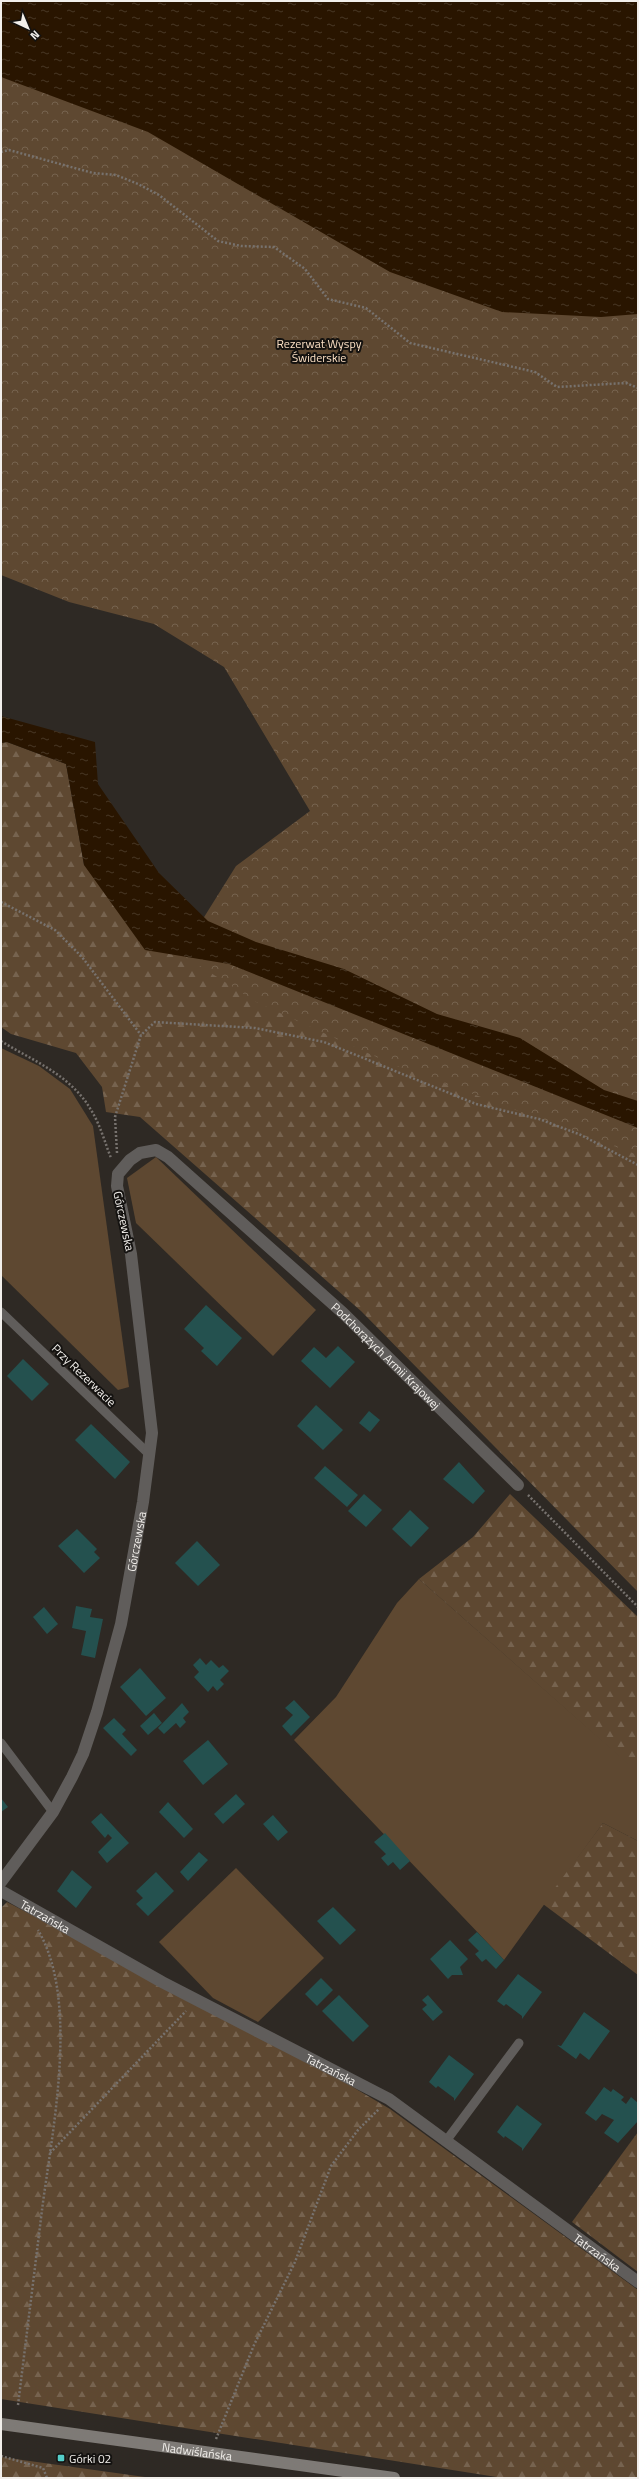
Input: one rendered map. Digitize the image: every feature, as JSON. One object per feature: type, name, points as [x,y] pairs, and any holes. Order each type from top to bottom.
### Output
[{"type":"main road","name":"Nadwiślańska","points":[[1,2424],[394,2478]]},
{"type":"street","name":"Podchorążych Armii Krajowej","points":[[118,1174],[130,1160],[140,1153],[156,1150],[168,1158],[343,1313],[518,1485]]},
{"type":"street","name":"Górczewska","points":[[1,1882],[53,1812],[83,1754],[97,1712],[120,1624],[150,1455],[150,1416],[131,1254],[117,1186],[118,1174]]},
{"type":"street","name":"Tatrzańska","points":[[1,1891],[162,1982],[389,2099],[638,2282]]},
{"type":"lane","name":"Przy Rezerwacie","points":[[1,1312],[150,1455]]},
{"type":"lane","points":[[1,1743],[53,1812]]},
{"type":"lane","points":[[446,2141],[519,2043]]},
{"type":"path","points":[[1,152],[9,150],[94,173],[116,175],[159,195],[218,241],[241,246],[274,247],[305,269],[328,299],[366,308],[410,344],[535,372],[557,386],[626,383],[638,388]]},
{"type":"path","points":[[1,902],[55,930],[82,956],[141,1035]]},
{"type":"path","points":[[118,1174],[116,1117],[141,1035],[154,1022],[255,1028],[324,1042],[476,1104],[539,1120],[581,1135],[638,1165]]},
{"type":"path","points":[[1,1041],[37,1061],[74,1087],[91,1110],[118,1174]]},
{"type":"path","points":[[518,1485],[638,1607]]},
{"type":"path","points":[[18,2405],[56,2097],[61,2019],[54,1976],[43,1938],[35,1924]]},
{"type":"path","points":[[49,2154],[197,1999]]},
{"type":"path","points":[[210,2453],[254,2345],[295,2262],[331,2166],[358,2130],[389,2099]]},
{"type":"path","points":[[1,2456],[43,2468],[47,2478]]},
{"type":"green space","name":"Rezerwat Wyspy Świderskie","points":[[1,1],[638,1],[638,1155],[394,1065],[258,1003],[181,954],[236,866],[310,811],[224,667],[154,624],[69,602],[1,575]]},
{"type":"green space","points":[[7,742],[66,764],[84,865],[229,964],[638,1128],[638,1592],[361,1311],[140,1117],[106,1112],[102,1087],[76,1053],[11,1034],[1,1027],[1,743]]},
{"type":"green space","points":[[1,1048],[39,1066],[70,1089],[93,1126],[129,1387],[118,1390],[1,1275]]},
{"type":"green space","points":[[156,1157],[316,1310],[273,1356],[136,1223],[127,1178]]},
{"type":"green space","points":[[510,1494],[638,1617],[638,1773],[419,1579],[473,1537]]},
{"type":"green space","points":[[419,1579],[638,1772],[638,1841],[603,1823],[504,1960],[294,1740],[336,1697],[397,1603]]},
{"type":"green space","points":[[603,1823],[638,1841],[638,1975],[543,1904]]},
{"type":"green space","points":[[236,1868],[324,1958],[258,2022],[213,1998],[159,1942]]},
{"type":"green space","points":[[7,1902],[317,2066],[390,2109],[638,2290],[638,2478],[503,2478],[1,2399],[1,1908]]},
{"type":"green space","points":[[638,2132],[638,2272],[572,2222]]},
{"type":"green space","points":[[1,2457],[152,2478],[1,2478]]},
{"type":"water","points":[[1,1],[638,1],[638,314],[601,317],[502,312],[390,272],[148,132],[1,77]]},
{"type":"water","points":[[1,716],[95,742],[98,784],[159,873],[208,921],[256,942],[344,969],[437,1014],[520,1038],[604,1090],[638,1101],[638,1128],[229,964],[145,950],[84,865],[66,764],[7,742],[1,743]]},
{"type":"building","points":[[206,1305],[242,1338],[217,1366],[201,1351],[204,1348],[184,1329]]},
{"type":"building","points":[[338,1346],[355,1362],[330,1388],[301,1361],[314,1347],[326,1358]]},
{"type":"building","points":[[23,1359],[49,1384],[32,1401],[7,1376]]},
{"type":"building","points":[[316,1405],[343,1430],[323,1450],[297,1426]]},
{"type":"building","points":[[369,1411],[380,1420],[370,1432],[359,1423]]},
{"type":"building","points":[[91,1424],[130,1462],[115,1479],[75,1440]]},
{"type":"building","points":[[459,1462],[485,1491],[473,1504],[443,1479]]},
{"type":"building","points":[[325,1466],[358,1495],[347,1507],[314,1478]]},
{"type":"building","points":[[364,1494],[382,1510],[366,1527],[348,1511]]},
{"type":"building","points":[[410,1510],[429,1528],[411,1547],[392,1529]]},
{"type":"building","points":[[77,1529],[97,1549],[94,1552],[100,1558],[84,1573],[58,1546]]},
{"type":"building","points":[[197,1541],[220,1565],[198,1586],[175,1563]]},
{"type":"building","points":[[76,1606],[92,1609],[90,1617],[103,1619],[95,1658],[81,1655],[86,1631],[72,1628]]},
{"type":"building","points":[[44,1607],[58,1624],[47,1634],[33,1617]]},
{"type":"building","points":[[200,1658],[206,1665],[211,1660],[219,1668],[223,1665],[229,1671],[220,1680],[224,1684],[217,1691],[213,1686],[208,1692],[194,1677],[199,1672],[193,1665]]},
{"type":"building","points":[[140,1668],[166,1698],[146,1716],[120,1687]]},
{"type":"building","points":[[294,1700],[310,1717],[291,1736],[282,1726],[293,1715],[285,1708]]},
{"type":"building","points":[[182,1703],[189,1712],[183,1718],[186,1722],[180,1728],[176,1723],[164,1734],[158,1728]]},
{"type":"building","points":[[154,1713],[162,1723],[148,1735],[140,1726]]},
{"type":"building","points":[[114,1718],[126,1730],[122,1734],[137,1750],[131,1756],[103,1728]]},
{"type":"building","points":[[208,1740],[228,1764],[203,1785],[183,1761]]},
{"type":"building","points":[[236,1794],[245,1804],[223,1824],[214,1814]]},
{"type":"building","points":[[1,1798],[8,1807],[1,1812]]},
{"type":"building","points":[[168,1802],[193,1829],[184,1838],[159,1812]]},
{"type":"building","points":[[101,1813],[129,1843],[107,1863],[98,1852],[112,1838],[108,1834],[105,1838],[91,1822]]},
{"type":"building","points":[[273,1815],[288,1832],[278,1841],[263,1824]]},
{"type":"building","points":[[385,1833],[410,1861],[400,1870],[393,1862],[388,1866],[381,1858],[386,1854],[374,1842]]},
{"type":"building","points":[[199,1852],[208,1860],[188,1881],[180,1872]]},
{"type":"building","points":[[72,1870],[92,1887],[76,1908],[57,1891]]},
{"type":"building","points":[[156,1872],[174,1891],[148,1916],[136,1904],[143,1898],[136,1891]]},
{"type":"building","points":[[333,1907],[356,1930],[340,1945],[317,1921]]},
{"type":"building","points":[[477,1932],[504,1960],[496,1969],[486,1959],[482,1962],[475,1954],[479,1951],[468,1940]]},
{"type":"building","points":[[450,1940],[468,1959],[460,1967],[463,1975],[452,1975],[448,1979],[430,1959]]},
{"type":"building","points":[[518,1974],[542,1992],[522,2019],[522,2016],[506,2004],[504,2006],[497,2001]]},
{"type":"building","points":[[321,1978],[333,1990],[317,2006],[305,1994]]},
{"type":"building","points":[[339,1995],[369,2026],[353,2042],[322,2011]]},
{"type":"building","points":[[428,1995],[443,2012],[433,2021],[422,2009],[427,2005],[422,2000]]},
{"type":"building","points":[[584,2012],[610,2031],[589,2060],[580,2053],[576,2059],[557,2045],[561,2046]]},
{"type":"building","points":[[449,2055],[474,2074],[454,2101],[454,2098],[438,2086],[436,2088],[429,2082]]},
{"type":"building","points":[[604,2087],[611,2092],[613,2089],[624,2097],[621,2100],[626,2104],[631,2097],[638,2103],[638,2121],[618,2143],[604,2133],[614,2120],[602,2114],[596,2121],[585,2113]]},
{"type":"building","points":[[517,2105],[542,2124],[522,2151],[522,2148],[505,2136],[504,2138],[497,2132]]},
{"type":"place","name":"Górki 02","points":[[61,2458]]}]
